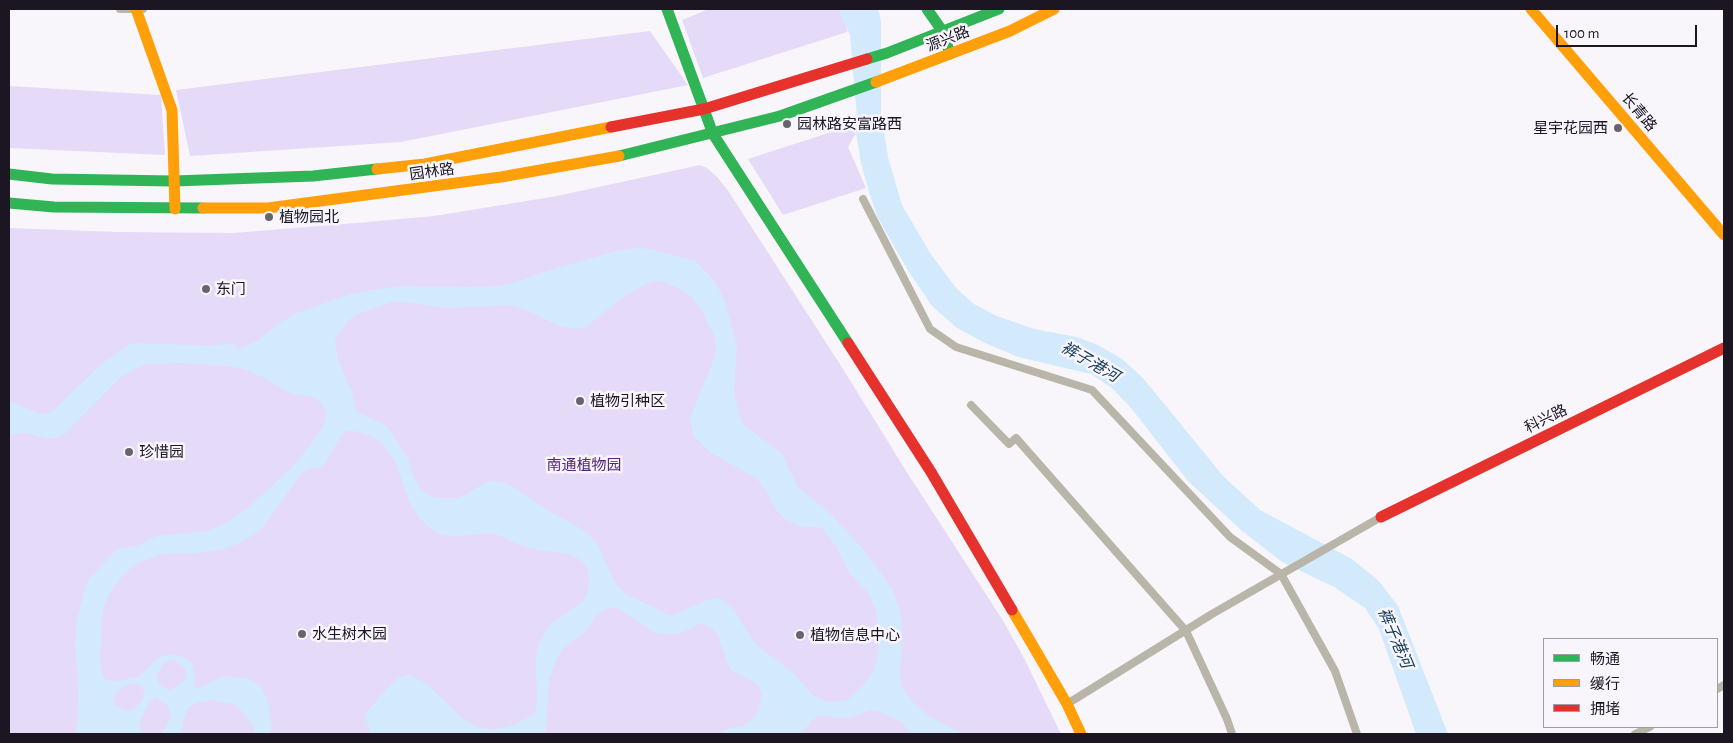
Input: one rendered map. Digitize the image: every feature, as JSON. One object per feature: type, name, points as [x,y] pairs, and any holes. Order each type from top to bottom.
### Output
[{"type":"main road","points":[[137,9],[172,110],[175,209]]},
{"type":"main road","points":[[667,9],[713,134],[931,472],[1067,704],[1081,734]]},
{"type":"main road","points":[[927,9],[943,32],[950,54]]},
{"type":"main road","name":"源兴路","points":[[831,70],[943,32],[999,9]]},
{"type":"main road","name":"源兴路","points":[[850,92],[1010,31],[1054,9]]},
{"type":"main road","name":"长青路","points":[[1531,9],[1724,236]]},
{"type":"main road","name":"园林路","points":[[9,174],[52,179],[174,181],[313,176],[425,164],[704,109],[831,70]]},
{"type":"main road","name":"园林路","points":[[9,202],[54,207],[175,209],[245,209],[289,206],[501,177],[610,158],[764,121],[850,92]]},
{"type":"main road","name":"科兴路","points":[[1381,518],[1724,348]]},
{"type":"street","points":[[120,9],[143,9]]},
{"type":"street","points":[[863,199],[930,329],[956,347],[1092,390],[1230,537],[1281,574],[1335,671],[1357,734]]},
{"type":"street","points":[[971,405],[1009,444],[1016,438],[1186,631],[1227,719],[1232,734]]},
{"type":"street","points":[[1067,704],[1212,614],[1381,518]]},
{"type":"street","points":[[1635,734],[1648,728]]},
{"type":"green space","points":[[709,9],[844,9],[847,32],[703,78],[682,20]]},
{"type":"green space","points":[[650,31],[688,85],[401,142],[190,156],[176,90]]},
{"type":"green space","points":[[9,86],[161,95],[165,155],[9,148]]},
{"type":"green space","points":[[853,125],[856,133],[848,147],[866,188],[783,215],[748,159]]},
{"type":"green space","name":"南通植物园","points":[[700,165],[707,168],[727,189],[1002,619],[1024,658],[1061,734],[9,734],[9,228],[117,232],[234,233],[434,216],[557,196]]},
{"type":"water","name":"裤子港河","points":[[838,9],[878,9],[881,21],[881,112],[888,157],[902,205],[930,253],[956,288],[974,304],[997,316],[1034,329],[1077,337],[1098,345],[1122,359],[1143,378],[1224,477],[1260,510],[1352,559],[1379,581],[1398,606],[1448,734],[1416,734],[1379,629],[1365,608],[1334,587],[1282,562],[1241,530],[1188,481],[1131,408],[1112,388],[1091,374],[1018,357],[983,342],[957,328],[932,306],[907,269],[878,218],[869,192],[861,163],[854,120],[857,118],[850,35]]},
{"type":"water","points":[[636,248],[650,249],[695,261],[714,280],[724,299],[737,345],[734,393],[741,421],[746,427],[781,453],[798,487],[831,514],[864,550],[893,591],[900,612],[902,630],[900,675],[902,688],[912,701],[929,716],[950,728],[966,734],[912,734],[901,722],[876,710],[870,710],[850,718],[818,716],[800,734],[721,734],[726,729],[742,726],[751,721],[758,711],[762,694],[755,683],[731,670],[719,637],[712,628],[701,623],[680,634],[660,634],[651,631],[621,610],[612,607],[597,615],[584,633],[562,650],[549,680],[546,730],[543,734],[368,734],[370,729],[365,718],[366,713],[391,684],[405,675],[411,675],[428,685],[462,718],[479,728],[493,729],[506,727],[532,715],[536,710],[537,701],[536,656],[539,644],[552,623],[583,601],[588,591],[589,580],[588,569],[583,562],[574,556],[523,546],[491,532],[452,536],[442,535],[432,530],[421,520],[411,505],[394,459],[381,442],[371,436],[351,430],[345,431],[341,436],[325,463],[319,468],[309,469],[302,473],[264,526],[252,536],[238,544],[221,549],[201,553],[162,554],[134,565],[120,579],[105,604],[102,616],[100,662],[102,675],[107,680],[115,682],[140,676],[156,660],[163,656],[171,654],[182,657],[189,660],[192,664],[196,688],[224,676],[245,678],[255,682],[262,688],[267,699],[272,726],[270,734],[255,734],[253,726],[240,709],[233,704],[211,700],[196,703],[187,709],[182,734],[161,734],[171,715],[166,704],[156,698],[150,702],[141,719],[140,729],[144,734],[76,734],[78,684],[75,642],[77,620],[86,585],[92,576],[117,549],[134,547],[156,536],[208,531],[228,522],[248,508],[293,466],[316,437],[326,417],[325,409],[316,399],[292,394],[246,370],[230,366],[180,363],[148,364],[136,368],[120,378],[65,434],[54,438],[47,439],[26,433],[9,435],[9,401],[40,414],[52,412],[100,365],[128,345],[137,343],[209,346],[234,343],[237,349],[259,340],[278,324],[294,314],[348,295],[401,286],[499,286],[613,252]],"holes":[[[655,281],[661,281],[674,286],[691,296],[703,313],[714,336],[716,349],[714,359],[690,421],[694,437],[711,453],[755,477],[766,491],[776,510],[785,519],[802,527],[818,527],[823,529],[837,548],[849,573],[868,593],[873,603],[879,636],[877,659],[874,670],[864,684],[848,700],[825,701],[813,695],[793,673],[759,647],[741,623],[736,612],[722,599],[714,598],[674,615],[669,615],[626,594],[616,585],[598,545],[590,536],[514,487],[493,481],[484,483],[457,498],[436,498],[428,495],[414,479],[408,458],[391,432],[383,424],[359,413],[355,408],[352,392],[338,359],[335,340],[347,322],[355,315],[388,303],[397,301],[446,308],[509,305],[524,309],[557,325],[574,329],[585,328],[622,298]],[[173,660],[186,670],[185,681],[171,690],[162,687],[156,678],[165,662]],[[133,683],[141,685],[143,688],[142,700],[133,710],[123,710],[115,705],[115,695],[122,687]]]},
{"type":"traffic: fast","points":[[667,9],[713,134],[848,343]]},
{"type":"traffic: fast","points":[[927,9],[943,32],[950,54]]},
{"type":"traffic: fast","points":[[867,59],[999,9]]},
{"type":"traffic: fast","points":[[619,156],[780,116],[876,82]]},
{"type":"traffic: fast","points":[[9,174],[52,179],[174,181],[313,176],[377,169]]},
{"type":"traffic: fast","points":[[9,203],[54,207],[203,208]]},
{"type":"traffic: slow","points":[[136,9],[172,110],[175,209]]},
{"type":"traffic: slow","points":[[876,82],[1010,31],[1054,9]]},
{"type":"traffic: slow","points":[[1531,9],[1724,235]]},
{"type":"traffic: slow","points":[[377,169],[425,164],[611,127]]},
{"type":"traffic: slow","points":[[203,208],[268,208],[501,177],[619,156]]},
{"type":"traffic: slow","points":[[1012,610],[1067,704],[1081,734]]},
{"type":"traffic: jam","points":[[611,127],[704,109],[867,59]]},
{"type":"traffic: jam","points":[[848,343],[931,472],[1012,610]]},
{"type":"traffic: jam","points":[[1381,517],[1724,348]]},
{"type":"place","name":"园林路安富路西","points":[[787,124]]},
{"type":"place","name":"星宇花园西","points":[[1618,128]]},
{"type":"place","name":"植物园北","points":[[269,217]]},
{"type":"place","name":"东门","points":[[206,289]]},
{"type":"place","name":"植物引种区","points":[[580,401]]},
{"type":"place","name":"珍惜园","points":[[129,452]]},
{"type":"place","name":"水生树木园","points":[[302,634]]},
{"type":"place","name":"植物信息中心","points":[[800,635]]}]
